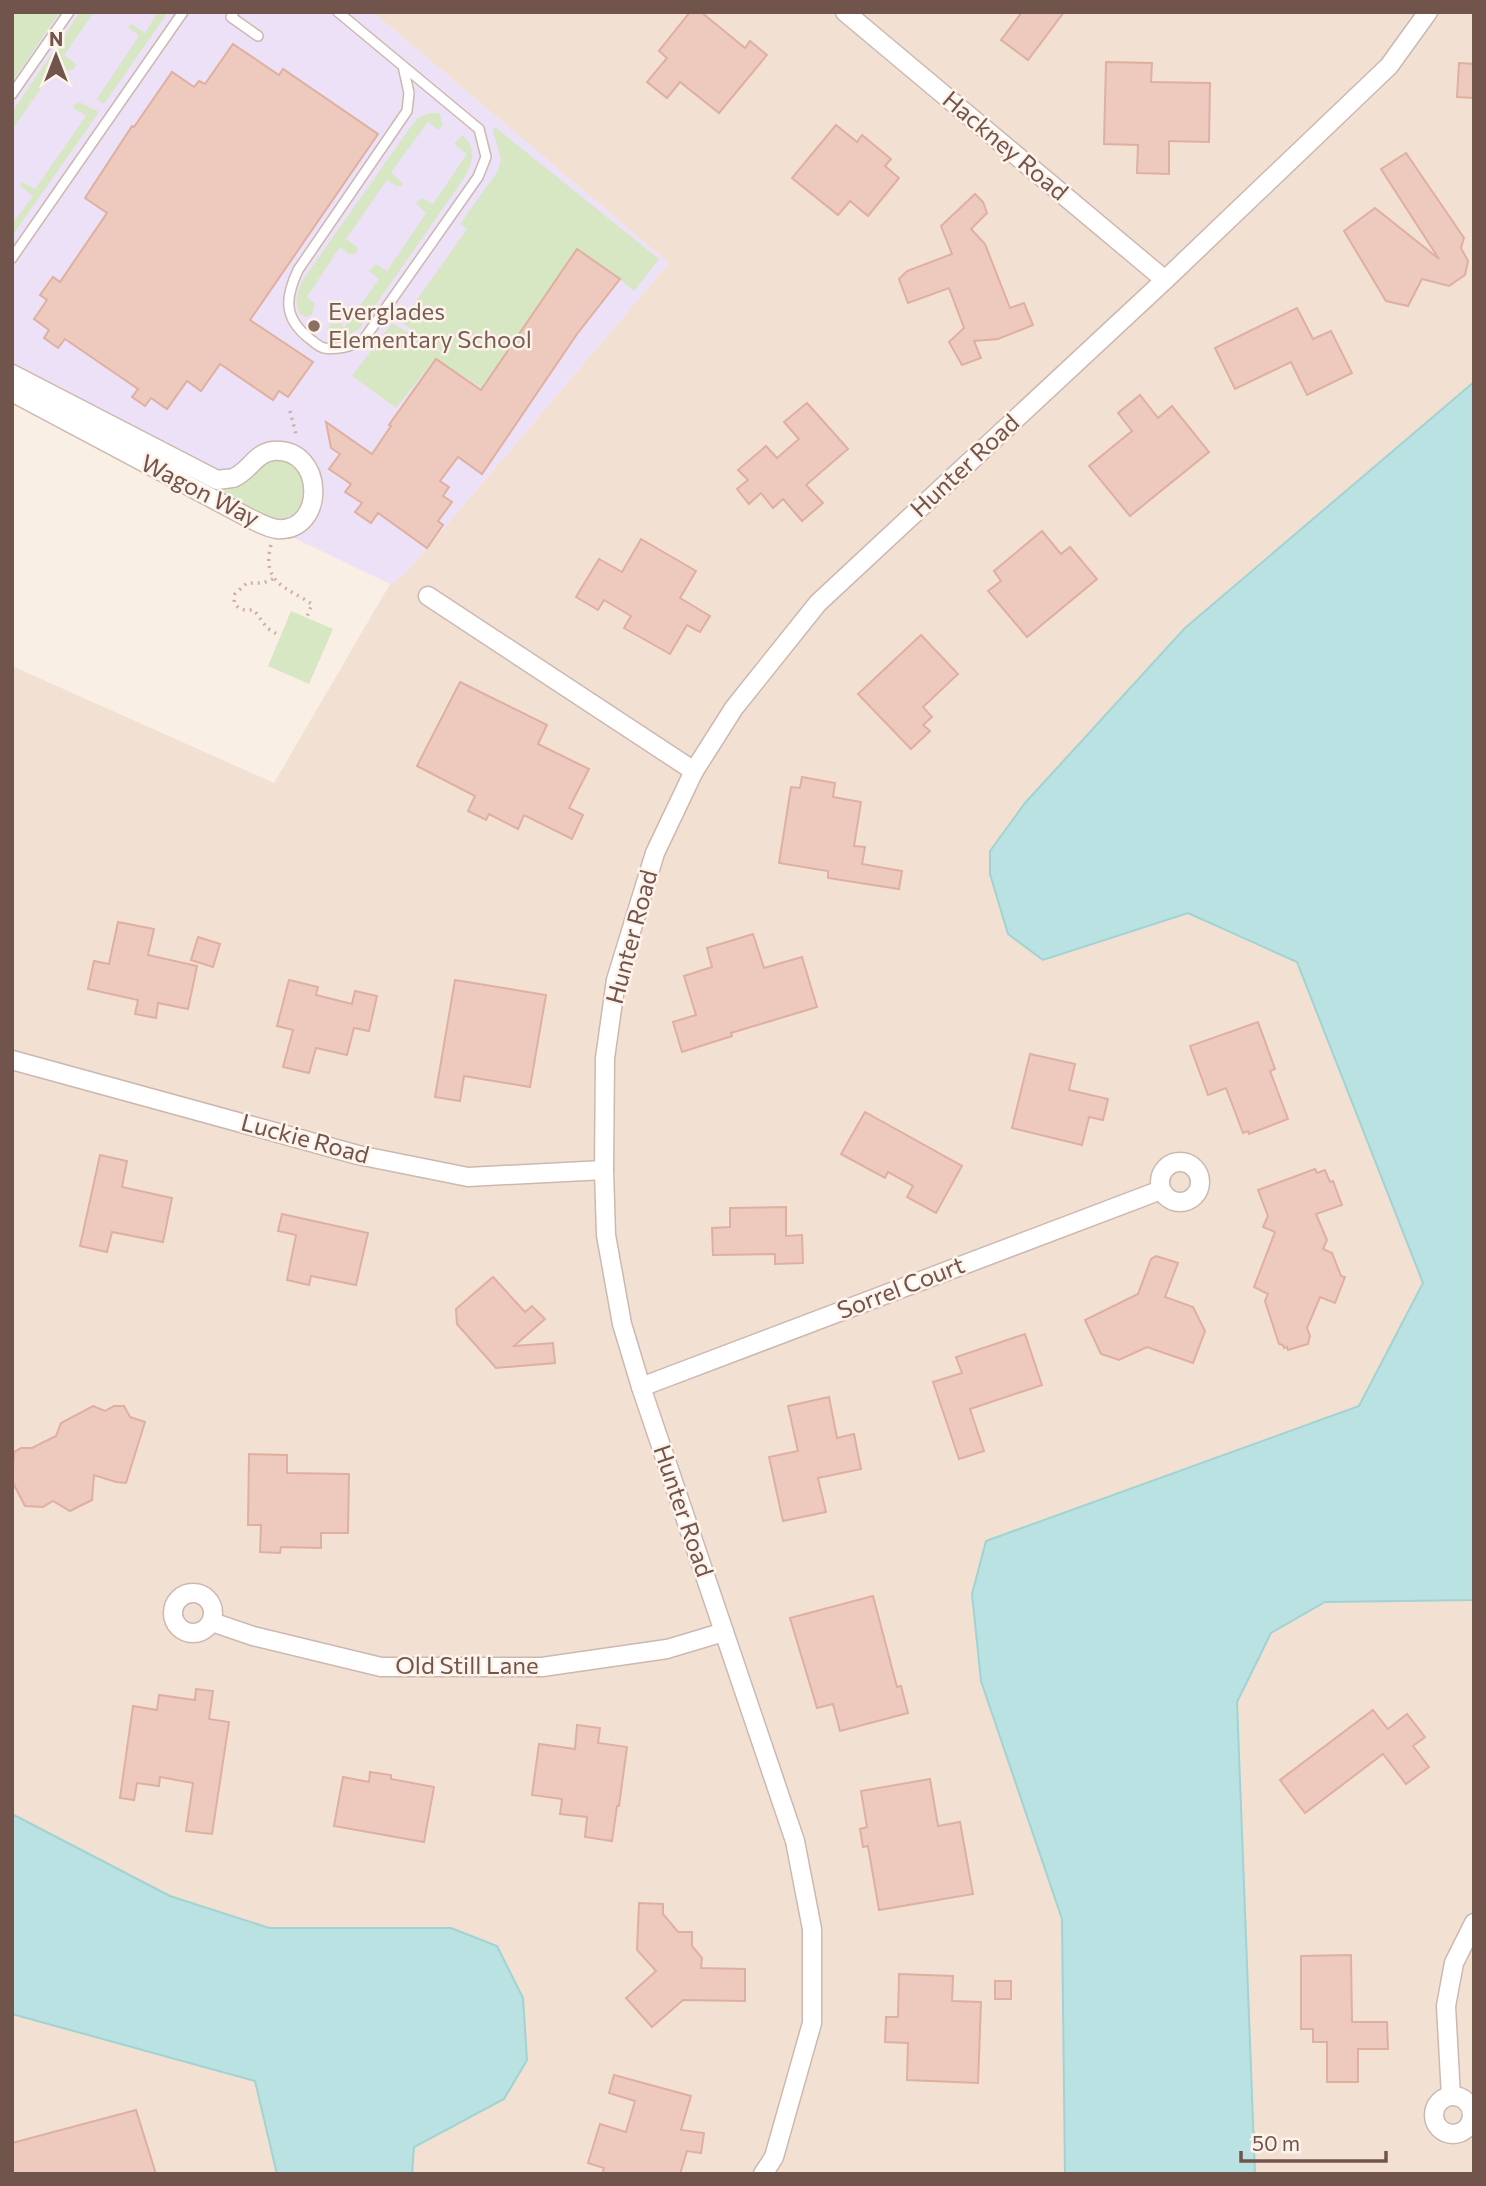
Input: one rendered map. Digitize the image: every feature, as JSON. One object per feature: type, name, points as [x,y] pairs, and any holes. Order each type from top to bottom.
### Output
[{"type":"street","name":"Hackney Road","points":[[845,12],[1165,280]]},
{"type":"street","name":"Hunter Road","points":[[763,2174],[774,2157],[812,2024],[813,1929],[795,1841],[622,1324],[606,1236],[605,1058],[616,980],[655,853],[694,771],[734,708],[818,603],[1165,280],[1389,66],[1428,12]]},
{"type":"street","name":"Wagon Way","points":[[12,374],[217,480],[233,478],[261,455],[273,451],[287,453],[309,468],[314,496],[309,510],[303,520],[290,528],[275,529],[247,517],[12,392]]},
{"type":"street","points":[[428,596],[694,771]]},
{"type":"street","name":"Luckie Road","points":[[12,1060],[358,1155],[468,1177],[604,1170]]},
{"type":"street","name":"Sorrel Court","points":[[641,1387],[1161,1190]]},
{"type":"street","name":"Old Still Lane","points":[[212,1622],[253,1636],[381,1667],[542,1667],[667,1649],[724,1632]]},
{"type":"street","points":[[1451,2096],[1446,2006],[1454,1964],[1474,1923]]},
{"type":"lane","points":[[12,94],[69,12]]},
{"type":"lane","points":[[12,258],[183,12]]},
{"type":"lane","points":[[234,12],[231,17],[258,36]]},
{"type":"lane","points":[[338,12],[479,129],[486,157],[478,177],[362,342],[339,348],[321,348],[298,329],[288,310],[289,289],[298,270],[407,111],[409,93],[403,66]]},
{"type":"path","points":[[273,540],[268,559],[269,570],[273,579],[312,604],[307,617]]},
{"type":"path","points":[[273,579],[263,583],[247,583],[235,594],[233,602],[237,608],[254,610],[267,628],[281,636]]},
{"type":"shaded area","name":"Everglades Elementary School","points":[[26,12],[373,12],[669,263],[405,574],[390,584],[219,502],[204,482],[12,389],[12,32]]},
{"type":"shaded area","points":[[373,12],[1474,12],[1474,2174],[12,2174],[12,666],[274,783],[390,584],[405,574],[669,263]]},
{"type":"green space","points":[[60,12],[12,82],[12,13]]},
{"type":"green space","points":[[80,12],[94,12],[64,55],[76,64],[73,70],[67,70],[58,64],[12,130],[12,112]]},
{"type":"green space","points":[[158,12],[168,12],[104,104],[97,99],[139,36],[128,27],[131,24],[145,33]]},
{"type":"green space","points":[[79,102],[99,112],[12,236],[12,224],[33,196],[20,186],[22,182],[35,189],[86,116],[74,108]]},
{"type":"green space","points":[[439,113],[443,126],[438,130],[428,122],[391,172],[402,186],[396,186],[387,180],[346,239],[358,248],[355,254],[349,254],[340,247],[307,297],[315,304],[312,315],[306,317],[299,313],[296,299],[302,281],[409,129],[418,118]]},
{"type":"green space","points":[[495,127],[659,259],[634,291],[577,250],[482,388],[436,359],[437,356],[396,408],[352,376],[392,323],[439,352],[440,350],[401,322],[467,229],[460,224],[498,171],[501,159],[493,130]]},
{"type":"green space","points":[[463,135],[471,146],[472,157],[462,181],[358,330],[344,337],[330,335],[327,330],[330,324],[341,323],[344,328],[379,279],[369,271],[376,264],[387,271],[426,213],[416,203],[421,198],[433,204],[467,154],[454,144]]},
{"type":"green space","points":[[278,459],[291,464],[300,472],[304,482],[302,503],[295,512],[284,518],[270,519],[221,492],[221,487],[268,460]]},
{"type":"green space","points":[[291,611],[333,629],[309,684],[268,666]]},
{"type":"water","points":[[1474,382],[1474,1600],[1325,1602],[1271,1633],[1237,1702],[1255,2174],[1065,2174],[1062,1919],[981,1681],[972,1594],[986,1541],[1359,1406],[1423,1283],[1297,962],[1188,913],[1043,960],[1008,934],[990,874],[990,851],[1025,803],[1185,628]]},
{"type":"water","points":[[12,1814],[170,1896],[269,1928],[451,1928],[497,1946],[523,1998],[527,2060],[504,2099],[414,2147],[412,2174],[277,2174],[255,2081],[12,2014]]},
{"type":"building","points":[[690,12],[701,12],[745,48],[750,41],[767,55],[719,113],[680,82],[667,98],[647,82],[667,58],[659,51]]},
{"type":"building","points":[[1022,12],[1064,12],[1028,60],[1001,40]]},
{"type":"building","points":[[233,44],[279,75],[283,69],[378,134],[250,320],[313,362],[288,397],[279,391],[273,400],[220,364],[201,391],[187,381],[167,409],[151,398],[145,406],[132,397],[138,389],[65,339],[58,348],[44,338],[49,330],[34,319],[47,300],[40,295],[53,277],[60,282],[107,213],[85,198],[132,126],[134,127],[172,72],[194,87],[199,81],[205,84]]},
{"type":"building","points":[[1106,62],[1152,63],[1151,82],[1210,83],[1209,142],[1169,141],[1169,174],[1137,173],[1138,145],[1104,144]]},
{"type":"building","points":[[1459,63],[1474,64],[1474,98],[1457,97]]},
{"type":"building","points":[[836,125],[857,142],[862,135],[891,159],[885,166],[899,178],[868,216],[850,201],[838,215],[792,178]]},
{"type":"building","points":[[1406,153],[1464,238],[1461,248],[1468,261],[1465,275],[1449,286],[1422,279],[1408,306],[1386,301],[1344,231],[1375,208],[1439,259],[1381,169]]},
{"type":"building","points":[[975,194],[983,202],[987,213],[971,229],[985,244],[1010,308],[1024,303],[1033,325],[998,339],[974,341],[981,358],[962,365],[949,342],[964,328],[949,288],[908,303],[899,279],[907,271],[952,254],[941,226]]},
{"type":"building","points":[[577,249],[620,279],[577,334],[482,474],[458,457],[440,481],[449,487],[443,496],[452,502],[438,521],[443,525],[427,548],[378,513],[371,523],[355,512],[362,503],[345,492],[351,484],[329,469],[340,454],[331,448],[326,422],[372,454],[391,426],[389,425],[436,359],[481,390]]},
{"type":"building","points":[[1297,308],[1313,339],[1331,331],[1352,373],[1307,395],[1291,362],[1235,389],[1215,348]]},
{"type":"building","points":[[1140,395],[1158,418],[1172,406],[1209,452],[1130,516],[1089,466],[1132,431],[1118,413]]},
{"type":"building","points":[[807,403],[848,449],[806,485],[823,503],[802,521],[783,499],[773,508],[761,493],[749,504],[737,489],[748,480],[738,470],[766,446],[777,458],[799,439],[784,422]]},
{"type":"building","points":[[1042,531],[1061,554],[1070,547],[1097,579],[1027,637],[988,591],[1001,581],[994,571]]},
{"type":"building","points":[[641,539],[696,571],[680,598],[710,616],[700,632],[687,625],[670,654],[624,628],[631,616],[604,600],[598,610],[576,597],[599,559],[622,572]]},
{"type":"building","points":[[921,635],[958,674],[923,707],[932,717],[923,725],[930,731],[911,749],[858,694]]},
{"type":"building","points":[[460,682],[547,725],[538,744],[589,769],[569,808],[583,815],[572,839],[524,815],[518,829],[489,814],[486,820],[468,811],[475,796],[417,766]]},
{"type":"building","points":[[802,777],[835,783],[833,797],[861,802],[854,846],[865,847],[862,864],[902,871],[899,889],[828,878],[828,871],[779,863],[791,787],[800,788]]},
{"type":"building","points":[[118,922],[154,929],[148,955],[197,966],[188,1009],[158,1003],[156,1018],[135,1014],[138,1000],[88,989],[94,961],[109,964]]},
{"type":"building","points":[[753,934],[764,968],[802,957],[817,1007],[731,1033],[732,1036],[682,1052],[673,1022],[696,1015],[684,976],[712,967],[707,948]]},
{"type":"building","points":[[198,937],[220,944],[213,967],[191,960]]},
{"type":"building","points":[[289,980],[318,987],[316,995],[352,1004],[355,991],[377,996],[369,1031],[354,1028],[347,1055],[316,1048],[309,1073],[283,1067],[293,1030],[277,1026]]},
{"type":"building","points":[[455,980],[546,995],[530,1087],[464,1076],[460,1101],[435,1097]]},
{"type":"building","points":[[1258,1022],[1275,1069],[1270,1071],[1288,1119],[1249,1134],[1248,1131],[1243,1133],[1226,1088],[1208,1095],[1190,1046]]},
{"type":"building","points":[[1030,1054],[1075,1064],[1069,1090],[1108,1099],[1103,1120],[1089,1117],[1082,1145],[1012,1128]]},
{"type":"building","points":[[865,1112],[962,1166],[936,1213],[907,1197],[913,1186],[888,1172],[885,1178],[841,1154]]},
{"type":"building","points":[[100,1155],[127,1161],[122,1187],[172,1198],[163,1242],[112,1232],[107,1252],[80,1246]]},
{"type":"building","points":[[1315,1169],[1317,1173],[1325,1170],[1330,1182],[1333,1181],[1342,1205],[1316,1214],[1327,1240],[1323,1249],[1332,1253],[1341,1276],[1345,1277],[1335,1303],[1320,1297],[1307,1328],[1310,1336],[1308,1344],[1288,1350],[1279,1344],[1265,1301],[1268,1294],[1254,1287],[1275,1232],[1263,1227],[1268,1216],[1258,1190]]},
{"type":"building","points":[[786,1207],[786,1236],[802,1235],[803,1263],[775,1264],[775,1254],[713,1255],[712,1228],[730,1227],[730,1208]]},
{"type":"building","points":[[282,1214],[368,1233],[356,1285],[311,1276],[309,1285],[287,1280],[296,1235],[278,1231]]},
{"type":"building","points":[[1156,1256],[1178,1263],[1165,1297],[1193,1307],[1205,1331],[1193,1363],[1147,1347],[1119,1360],[1101,1354],[1085,1320],[1138,1294],[1151,1259]]},
{"type":"building","points":[[493,1277],[525,1312],[532,1306],[545,1319],[514,1346],[553,1343],[555,1363],[496,1368],[457,1324],[456,1309]]},
{"type":"building","points":[[1025,1334],[1042,1385],[970,1409],[984,1451],[959,1459],[933,1382],[962,1373],[956,1357]]},
{"type":"building","points":[[829,1397],[837,1438],[854,1434],[861,1469],[818,1478],[826,1512],[783,1521],[769,1457],[798,1451],[788,1406]]},
{"type":"building","points":[[93,1406],[105,1411],[114,1406],[124,1406],[130,1417],[145,1422],[126,1483],[94,1475],[92,1500],[70,1511],[53,1501],[43,1507],[25,1506],[12,1481],[14,1452],[21,1448],[32,1448],[56,1436],[61,1423]]},
{"type":"building","points":[[249,1454],[287,1455],[287,1473],[349,1474],[348,1533],[321,1533],[321,1548],[281,1547],[280,1553],[260,1552],[261,1525],[248,1525]]},
{"type":"building","points":[[873,1596],[897,1687],[901,1686],[908,1713],[840,1731],[833,1704],[817,1708],[790,1618]]},
{"type":"building","points":[[196,1689],[213,1691],[209,1719],[229,1722],[212,1834],[186,1831],[193,1783],[160,1777],[159,1786],[137,1783],[134,1800],[120,1798],[133,1706],[157,1710],[159,1695],[195,1700]]},
{"type":"building","points":[[1373,1710],[1388,1729],[1407,1714],[1425,1737],[1413,1746],[1429,1767],[1406,1784],[1383,1754],[1305,1813],[1280,1780]]},
{"type":"building","points":[[577,1725],[600,1728],[598,1743],[627,1747],[612,1841],[585,1837],[587,1817],[560,1814],[562,1799],[532,1795],[539,1744],[575,1749]]},
{"type":"building","points":[[370,1772],[434,1787],[424,1842],[334,1826],[343,1777],[369,1782]]},
{"type":"building","points":[[930,1779],[938,1826],[960,1822],[973,1894],[879,1910],[868,1846],[863,1847],[860,1829],[867,1827],[861,1791]]},
{"type":"building","points":[[639,1903],[663,1904],[663,1914],[678,1932],[692,1932],[692,1946],[702,1958],[701,1968],[745,1969],[745,2001],[683,2000],[652,2027],[626,1998],[656,1971],[637,1950]]},
{"type":"building","points":[[1351,1955],[1352,2022],[1387,2022],[1388,2049],[1358,2049],[1358,2082],[1327,2082],[1327,2042],[1313,2042],[1313,2029],[1301,2029],[1301,1956]]},
{"type":"building","points":[[899,1974],[953,1976],[952,2001],[981,2002],[978,2083],[907,2080],[908,2043],[885,2042],[886,2017],[898,2017]]},
{"type":"building","points":[[995,1981],[1011,1981],[1011,1999],[995,1999]]},
{"type":"building","points":[[614,2075],[691,2096],[681,2130],[704,2133],[701,2153],[687,2151],[680,2174],[602,2174],[604,2168],[588,2163],[600,2124],[626,2132],[635,2101],[609,2093]]},
{"type":"building","points":[[136,2110],[156,2174],[12,2174],[12,2143]]},
{"type":"place","name":"Everglades Elementary School","points":[[314,326]]}]
